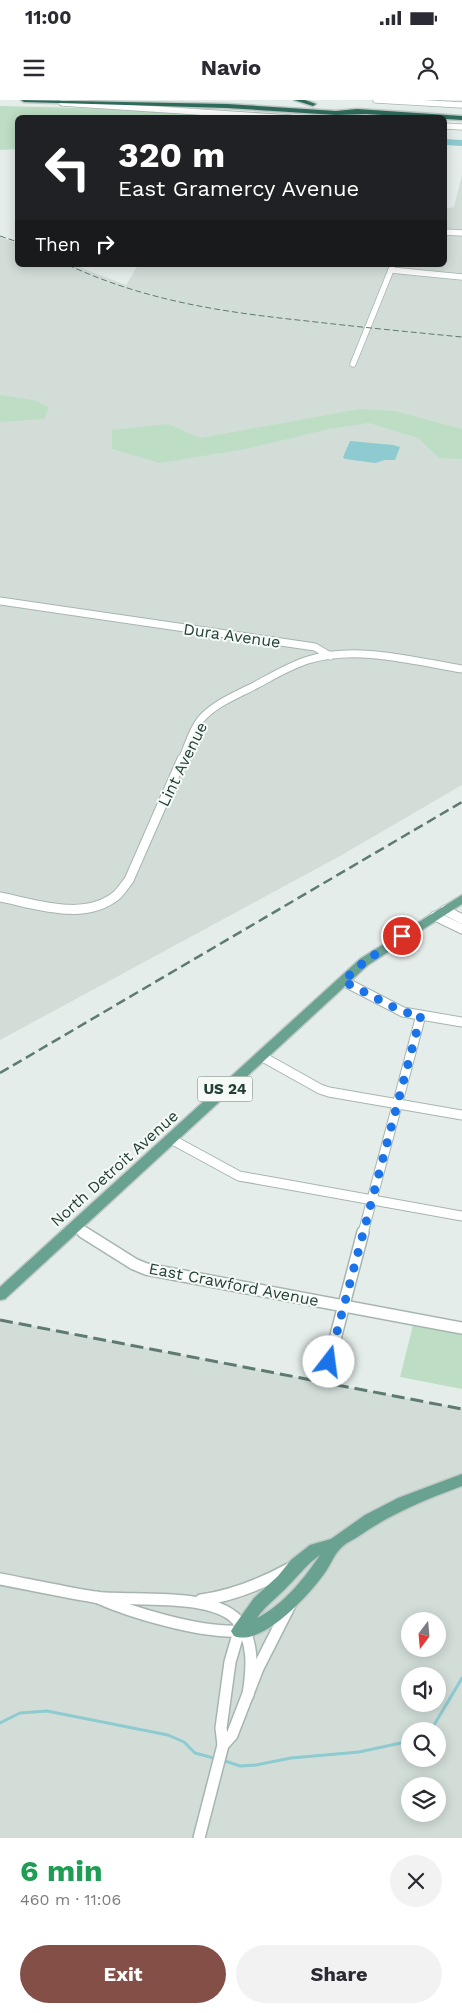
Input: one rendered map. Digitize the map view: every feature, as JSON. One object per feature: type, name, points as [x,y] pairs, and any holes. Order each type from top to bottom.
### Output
[{"type":"highway","points":[[24,100],[227,106],[336,113],[364,112]]},
{"type":"highway","points":[[193,100],[413,115]]},
{"type":"highway","points":[[255,100],[462,114]]},
{"type":"highway","points":[[297,100],[313,104]]},
{"type":"highway","points":[[447,117],[462,118]]},
{"type":"main road","name":"North Detroit Avenue","points":[[0,1295],[343,981],[386,946],[462,899]]},
{"type":"main road","points":[[242,1629],[259,1603],[283,1581],[296,1565],[315,1550],[335,1544],[389,1509],[420,1494],[462,1480]]},
{"type":"main road","points":[[242,1629],[269,1619],[291,1602],[327,1560],[335,1544]]},
{"type":"street","points":[[24,100],[246,115]]},
{"type":"street","points":[[376,100],[462,105]]},
{"type":"street","points":[[447,126],[462,127]]},
{"type":"street","points":[[447,232],[462,233]]},
{"type":"street","points":[[353,364],[392,267],[462,277]]},
{"type":"street","name":"Dura Avenue","points":[[0,601],[314,647],[330,656],[378,656],[462,669]]},
{"type":"street","name":"Lint Avenue","points":[[0,897],[73,910],[104,904],[120,894],[129,880],[195,730],[204,716],[221,703],[288,668],[308,660],[330,656]]},
{"type":"street","points":[[440,913],[462,919]]},
{"type":"street","points":[[440,913],[462,929]]},
{"type":"street","points":[[343,981],[403,1012],[462,1022]]},
{"type":"street","points":[[329,1362],[421,1015]]},
{"type":"street","points":[[261,1056],[320,1089],[462,1115]]},
{"type":"street","points":[[170,1139],[232,1174],[462,1216]]},
{"type":"street","name":"East Crawford Avenue","points":[[75,1227],[134,1264],[146,1269],[462,1328]]},
{"type":"street","points":[[190,1602],[212,1599],[250,1589],[296,1565]]},
{"type":"street","points":[[0,1578],[96,1596],[190,1602],[216,1606],[226,1612],[242,1629],[251,1654],[252,1667],[248,1695]]},
{"type":"street","points":[[96,1596],[118,1607],[198,1627],[226,1632],[242,1629]]},
{"type":"street","points":[[223,1746],[232,1735],[258,1668],[288,1613],[291,1602]]},
{"type":"street","points":[[199,1838],[223,1746],[220,1728],[230,1662],[242,1629]]},
{"type":"shaded area","points":[[462,175],[462,785],[340,856],[0,1040],[0,237],[15,242],[15,267],[79,267],[126,285],[137,267],[447,267],[447,209],[454,207]]},
{"type":"shaded area","points":[[0,1320],[462,1409],[462,1838],[0,1838]]},
{"type":"green space","points":[[0,106],[211,115],[15,115],[15,149],[0,150]]},
{"type":"green space","points":[[0,395],[33,400],[49,407],[44,419],[0,422]]},
{"type":"green space","points":[[360,409],[395,411],[462,429],[462,459],[439,458],[418,438],[369,423],[329,429],[246,449],[160,463],[112,449],[112,430],[168,424],[200,438]]},
{"type":"green space","points":[[413,1325],[462,1334],[462,1389],[400,1377]]},
{"type":"water","points":[[350,441],[400,447],[395,460],[375,463],[345,459],[343,457]]},
{"type":"waterway","points":[[447,142],[462,143]]},
{"type":"waterway","points":[[436,1722],[462,1678]]},
{"type":"waterway","points":[[0,1723],[20,1713],[47,1711],[168,1735],[184,1742],[195,1753],[217,1759]]},
{"type":"waterway","points":[[222,1760],[240,1766],[256,1765],[291,1758],[359,1752],[401,1743]]},
{"type":"railway","points":[[0,236],[15,241]]},
{"type":"railway","points":[[73,267],[126,288],[215,309],[245,314],[462,337]]},
{"type":"railway","points":[[0,1073],[462,802]]},
{"type":"railway","points":[[0,1320],[462,1409]]},
{"type":"route","points":[[329,1362],[421,1015],[403,1012],[343,981],[364,962],[402,936]]}]
